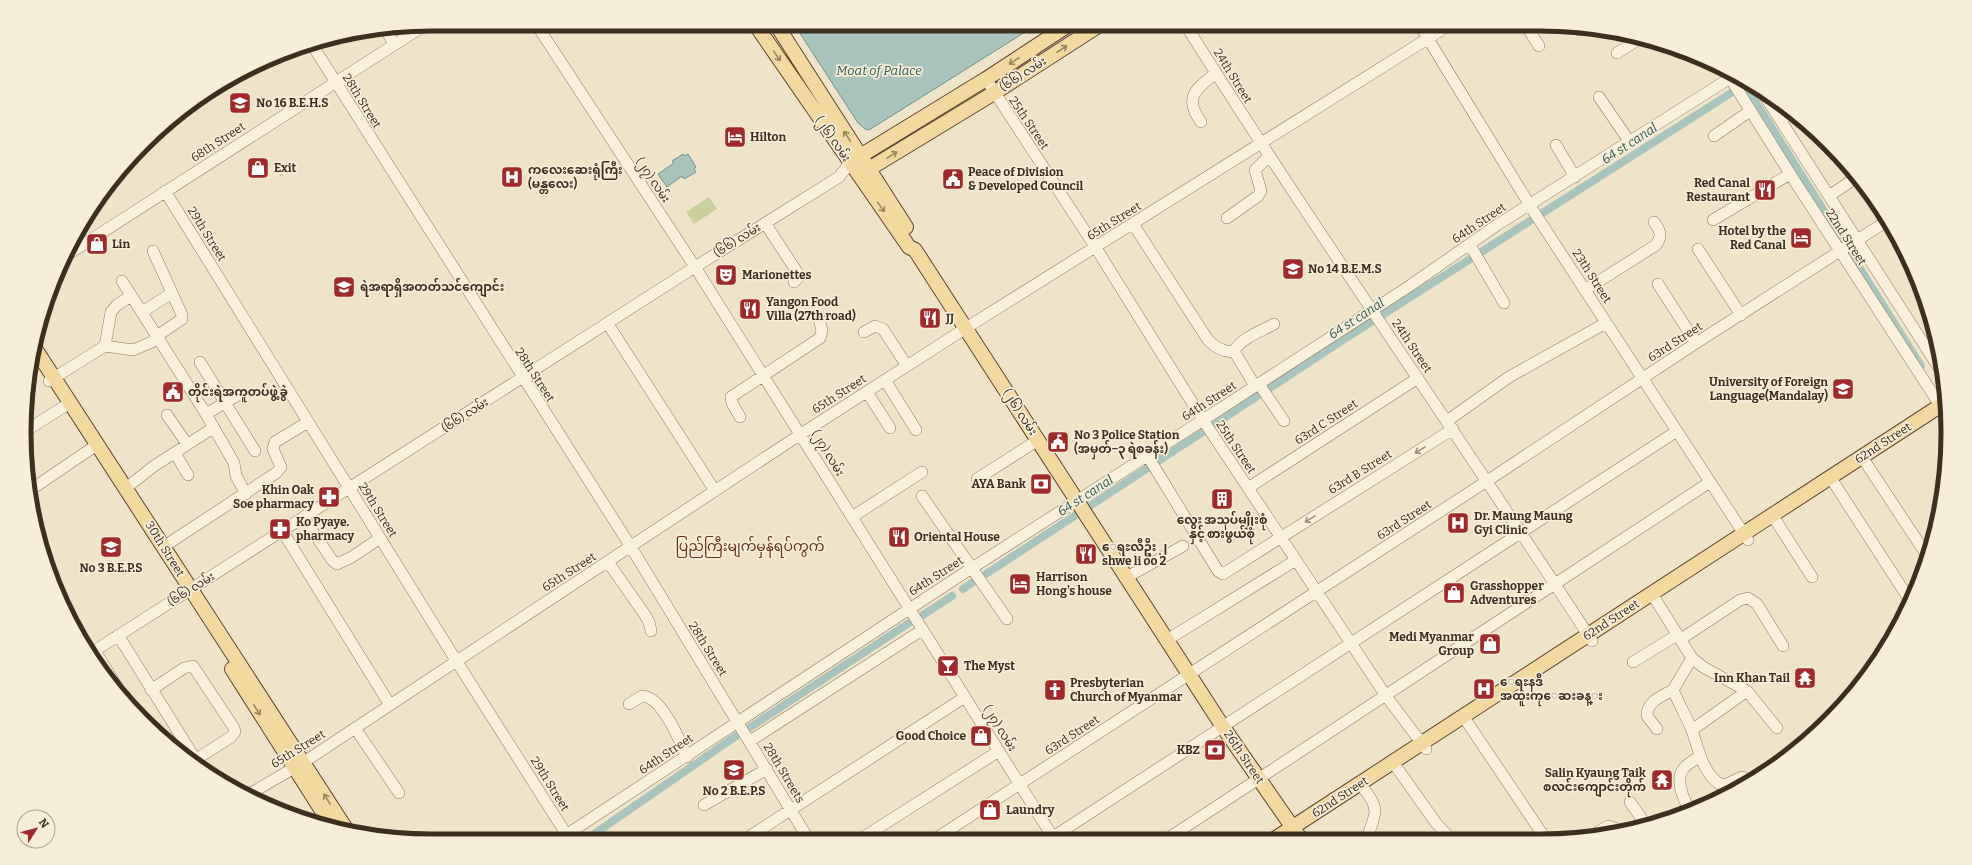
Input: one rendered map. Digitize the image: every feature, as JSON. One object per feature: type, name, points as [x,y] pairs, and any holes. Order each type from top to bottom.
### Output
[{"type":"main road","name":"(၂၆) လမ်း","points":[[760,31],[916,242],[915,250],[1190,675]]},
{"type":"main road","name":"(၂၆) လမ်း","points":[[780,31],[855,160]]},
{"type":"main road","name":"(၆၆) လမ်း","points":[[855,160],[986,79],[1059,31]]},
{"type":"main road","name":"(၆၆) လမ်း","points":[[864,172],[994,93],[1090,31]]},
{"type":"main road","name":"30th Street","points":[[39,355],[67,409],[126,488],[164,547],[188,591]]},
{"type":"main road","name":"30th Street","points":[[38,360],[52,379],[246,682],[298,765],[328,820]]},
{"type":"main road","name":"62nd Street","points":[[1295,834],[1424,746],[1940,412]]},
{"type":"main road","name":"62nd Street","points":[[1746,537],[1776,520],[1834,483],[1864,460]]},
{"type":"main road","name":"26th Street","points":[[1190,675],[1293,834]]},
{"type":"main road","name":"62nd Street","points":[[1296,834],[1397,768],[1424,746]]},
{"type":"main road","name":"30th Street","points":[[298,765],[341,823]]},
{"type":"street","name":"(၂၇) လမ်း","points":[[541,31],[764,375],[915,619],[1020,784],[1049,834]]},
{"type":"street","name":"24th Street","points":[[1189,31],[1260,144],[1450,425],[1590,638]]},
{"type":"street","name":"23th Street","points":[[1424,31],[1534,212],[1746,537]]},
{"type":"street","name":"65th Street","points":[[253,792],[298,765],[457,662],[866,392],[1440,31]]},
{"type":"street","points":[[1529,31],[1539,46]]},
{"type":"street","name":"68th Street","points":[[75,250],[414,32]]},
{"type":"street","points":[[388,33],[394,44]]},
{"type":"street","points":[[1617,53],[1633,43]]},
{"type":"street","name":"28th Street","points":[[315,49],[522,378],[631,547],[743,731]]},
{"type":"street","points":[[1201,122],[1194,110],[1192,99],[1200,86],[1216,73]]},
{"type":"street","name":"25th Street","points":[[986,79],[1096,248],[1207,425],[1282,537],[1316,592],[1352,642],[1386,696],[1424,746]]},
{"type":"street","name":"64th Street","points":[[572,834],[687,757],[743,731],[915,619],[977,574],[1534,212],[1576,177],[1629,141],[1729,79]]},
{"type":"street","name":"22nd Street","points":[[1733,81],[1750,111],[1790,174],[1848,246],[1935,362]]},
{"type":"street","points":[[1599,97],[1629,141]]},
{"type":"street","name":"22nd Street","points":[[1770,104],[1829,196],[1848,246],[1940,400]]},
{"type":"street","points":[[1714,136],[1750,111]]},
{"type":"street","points":[[1780,120],[1787,116]]},
{"type":"street","points":[[1556,145],[1576,177]]},
{"type":"street","points":[[1227,218],[1258,196],[1261,191],[1255,170],[1269,156]]},
{"type":"street","name":"(၆၆) လမ်း","points":[[96,650],[283,532],[695,267],[839,177],[855,160]]},
{"type":"street","name":"(၆၆) လမ်း","points":[[839,177],[864,172]]},
{"type":"street","points":[[1713,220],[1790,174]]},
{"type":"street","points":[[1829,196],[1852,181]]},
{"type":"street","name":"29th Street","points":[[165,192],[457,662],[566,834]]},
{"type":"street","points":[[1585,290],[1656,245],[1659,240],[1660,231],[1654,222]]},
{"type":"street","points":[[765,223],[798,272],[799,277],[794,282]]},
{"type":"street","points":[[1133,224],[1208,340],[1215,347],[1227,351],[1234,351]]},
{"type":"street","name":"63rd Street","points":[[944,834],[1190,675],[1696,343],[1882,224]]},
{"type":"street","points":[[1698,249],[1741,315]]},
{"type":"street","points":[[52,379],[105,346],[133,350],[158,337],[182,319],[153,251]]},
{"type":"street","points":[[1473,251],[1504,304]]},
{"type":"street","points":[[122,281],[206,414],[234,463],[236,476],[246,494]]},
{"type":"street","points":[[1658,284],[1696,343]]},
{"type":"street","points":[[142,312],[172,293]]},
{"type":"street","points":[[105,346],[111,312],[117,305],[131,296]]},
{"type":"street","points":[[740,416],[732,403],[731,397],[820,338],[822,331],[819,318]]},
{"type":"street","name":"63rd B Street","points":[[1151,462],[1221,574],[1226,573],[1450,425],[1509,378],[1606,323]]},
{"type":"street","points":[[608,324],[716,491]]},
{"type":"street","points":[[1234,351],[1236,346],[1274,324]]},
{"type":"street","points":[[864,332],[875,326],[883,329],[907,366]]},
{"type":"street","points":[[1234,351],[1284,421]]},
{"type":"street","points":[[200,362],[255,451]]},
{"type":"street","name":"63rd C Street","points":[[1248,488],[1418,378]]},
{"type":"street","points":[[885,380],[916,430]]},
{"type":"street","points":[[866,392],[890,428]]},
{"type":"street","points":[[206,414],[238,395]]},
{"type":"street","points":[[40,430],[67,409]]},
{"type":"street","points":[[31,428],[67,409]]},
{"type":"street","points":[[168,415],[188,444]]},
{"type":"street","points":[[164,547],[246,494],[281,468],[274,449],[276,442],[308,422]]},
{"type":"street","points":[[126,488],[154,466],[213,428]]},
{"type":"street","points":[[1060,834],[1677,431]]},
{"type":"street","points":[[977,479],[1038,440]]},
{"type":"street","points":[[34,487],[95,446]]},
{"type":"street","points":[[175,453],[188,475]]},
{"type":"street","points":[[1864,460],[1923,550]]},
{"type":"street","points":[[852,517],[922,472]]},
{"type":"street","points":[[1175,834],[1710,482]]},
{"type":"street","points":[[1834,483],[1907,594]]},
{"type":"street","points":[[922,496],[1007,619]]},
{"type":"street","points":[[304,518],[332,560],[337,564],[352,557],[380,538]]},
{"type":"street","points":[[1776,520],[1812,577]]},
{"type":"street","points":[[283,532],[390,705]]},
{"type":"street","points":[[1126,577],[1182,546]]},
{"type":"street","points":[[1167,640],[1296,560]]},
{"type":"street","points":[[608,562],[645,615],[651,630]]},
{"type":"street","points":[[1653,597],[1692,658],[1703,667],[1747,691],[1757,701],[1776,728]]},
{"type":"street","points":[[1633,662],[1679,637],[1740,600],[1748,598],[1757,604],[1783,646]]},
{"type":"street","points":[[743,731],[915,619]]},
{"type":"street","points":[[118,635],[192,754]]},
{"type":"street","points":[[1657,729],[1647,716],[1648,710],[1654,701],[1673,690],[1692,658]]},
{"type":"street","points":[[151,690],[184,668],[193,666],[234,728],[235,732],[231,737],[200,760]]},
{"type":"street","points":[[1673,690],[1692,730],[1695,760],[1706,768],[1716,782],[1721,785],[1727,784],[1742,777],[1744,778]]},
{"type":"street","points":[[1692,730],[1747,691]]},
{"type":"street","points":[[629,704],[642,696],[652,699],[672,725],[687,757]]},
{"type":"street","points":[[754,834],[965,697]]},
{"type":"street","points":[[1465,720],[1542,834]]},
{"type":"street","points":[[355,728],[398,794]]},
{"type":"street","name":"28th Streets","points":[[743,731],[806,834]]},
{"type":"street","points":[[868,834],[999,751]]},
{"type":"street","points":[[1687,805],[1681,791],[1682,772],[1695,760]]},
{"type":"street","points":[[1397,768],[1436,823],[1446,834]]},
{"type":"street","points":[[704,805],[767,769]]},
{"type":"street","points":[[1364,789],[1376,808],[1376,814],[1368,834]]},
{"type":"street","points":[[1630,802],[1642,819],[1641,820]]},
{"type":"green space","points":[[709,197],[717,209],[694,224],[686,212]]},
{"type":"water","name":"Moat of Palace","points":[[799,31],[1027,31],[869,130],[865,129],[858,123]]},
{"type":"water","points":[[683,154],[684,156],[688,154],[696,167],[694,169],[696,172],[684,179],[682,176],[667,187],[658,174],[674,163],[672,161]]},
{"type":"waterway","name":"64 st canal","points":[[986,574],[1343,340],[1742,86]]},
{"type":"waterway","points":[[1748,90],[1921,366]]},
{"type":"waterway","points":[[963,589],[973,582]]},
{"type":"waterway","points":[[923,615],[952,596]]},
{"type":"waterway","points":[[749,728],[909,623]]},
{"type":"waterway","points":[[594,834],[736,736]]},
{"type":"place","name":"No 16 B.E.H.S","points":[[240,103]]},
{"type":"place","name":"Hilton","points":[[735,137]]},
{"type":"place","name":"Exit","points":[[258,168]]},
{"type":"place","name":"ကလေးဆေးရုံကြီး (မန္တလေး)","points":[[512,177]]},
{"type":"place","name":"Peace of Division & Developed Council","points":[[953,179]]},
{"type":"place","name":"Red Canal Restaurant","points":[[1765,190]]},
{"type":"place","name":"Hotel by the Red Canal","points":[[1801,238]]},
{"type":"place","name":"Lin","points":[[97,244]]},
{"type":"place","name":"No 14 B.E.M.S","points":[[1293,269]]},
{"type":"place","name":"Marionettes","points":[[726,275]]},
{"type":"place","name":"ရဲအရာရှိအတတ်သင်ကျောင်း","points":[[344,287]]},
{"type":"place","name":"Yangon Food Villa (27th road)","points":[[750,309]]},
{"type":"place","name":"JJ","points":[[930,318]]},
{"type":"place","name":"University of Foreign Language(Mandalay)","points":[[1843,389]]},
{"type":"place","name":"တိုင်းရဲအကူတပ်ဖွဲ့ခွဲ","points":[[173,392]]},
{"type":"place","name":"No 3 Police Station (အမှတ်−၃ ရဲစခန်း)","points":[[1058,442]]},
{"type":"place","name":"AYA Bank","points":[[1041,484]]},
{"type":"place","name":"Khin Oak Soe pharmacy","points":[[329,497]]},
{"type":"place","name":"လွေး အသုပ်မျိုးစုံ နှင့် စားဖွယ်စုံ","points":[[1222,499]]},
{"type":"place","name":"Dr. Maung Maung Gyi Clinic","points":[[1458,523]]},
{"type":"place","name":"Ko Pyaye. pharmacy","points":[[280,529]]},
{"type":"place","name":"Oriental House","points":[[899,537]]},
{"type":"place","name":"No 3 B.E.P.S","points":[[111,547]]},
{"type":"place","name":"ေရႊလီဦး ၂ shwe li oo 2","points":[[1086,554]]},
{"type":"place","name":"Harrison Hong's house","points":[[1020,584]]},
{"type":"place","name":"Grasshopper Adventures","points":[[1454,593]]},
{"type":"place","name":"Medi Myanmar Group","points":[[1490,644]]},
{"type":"place","name":"The Myst","points":[[948,666]]},
{"type":"place","name":"Inn Khan Tail","points":[[1805,678]]},
{"type":"place","name":"ေရႊနဒီ အထူးကုေဆးခန္း","points":[[1484,689]]},
{"type":"place","name":"Presbyterian Church of Myanmar","points":[[1055,690]]},
{"type":"place","name":"Good Choice","points":[[981,736]]},
{"type":"place","name":"KBZ","points":[[1215,750]]},
{"type":"place","name":"No 2 B.E.P.S","points":[[734,770]]},
{"type":"place","name":"Salin Kyaung Taik စလင်းကျောင်းတိုက်","points":[[1662,780]]},
{"type":"place","name":"Laundry","points":[[990,810]]},
{"type":"district","name":"ပြည်ကြီးမျက်မှန်ရပ်ကွက်","points":[[750,546]]}]
